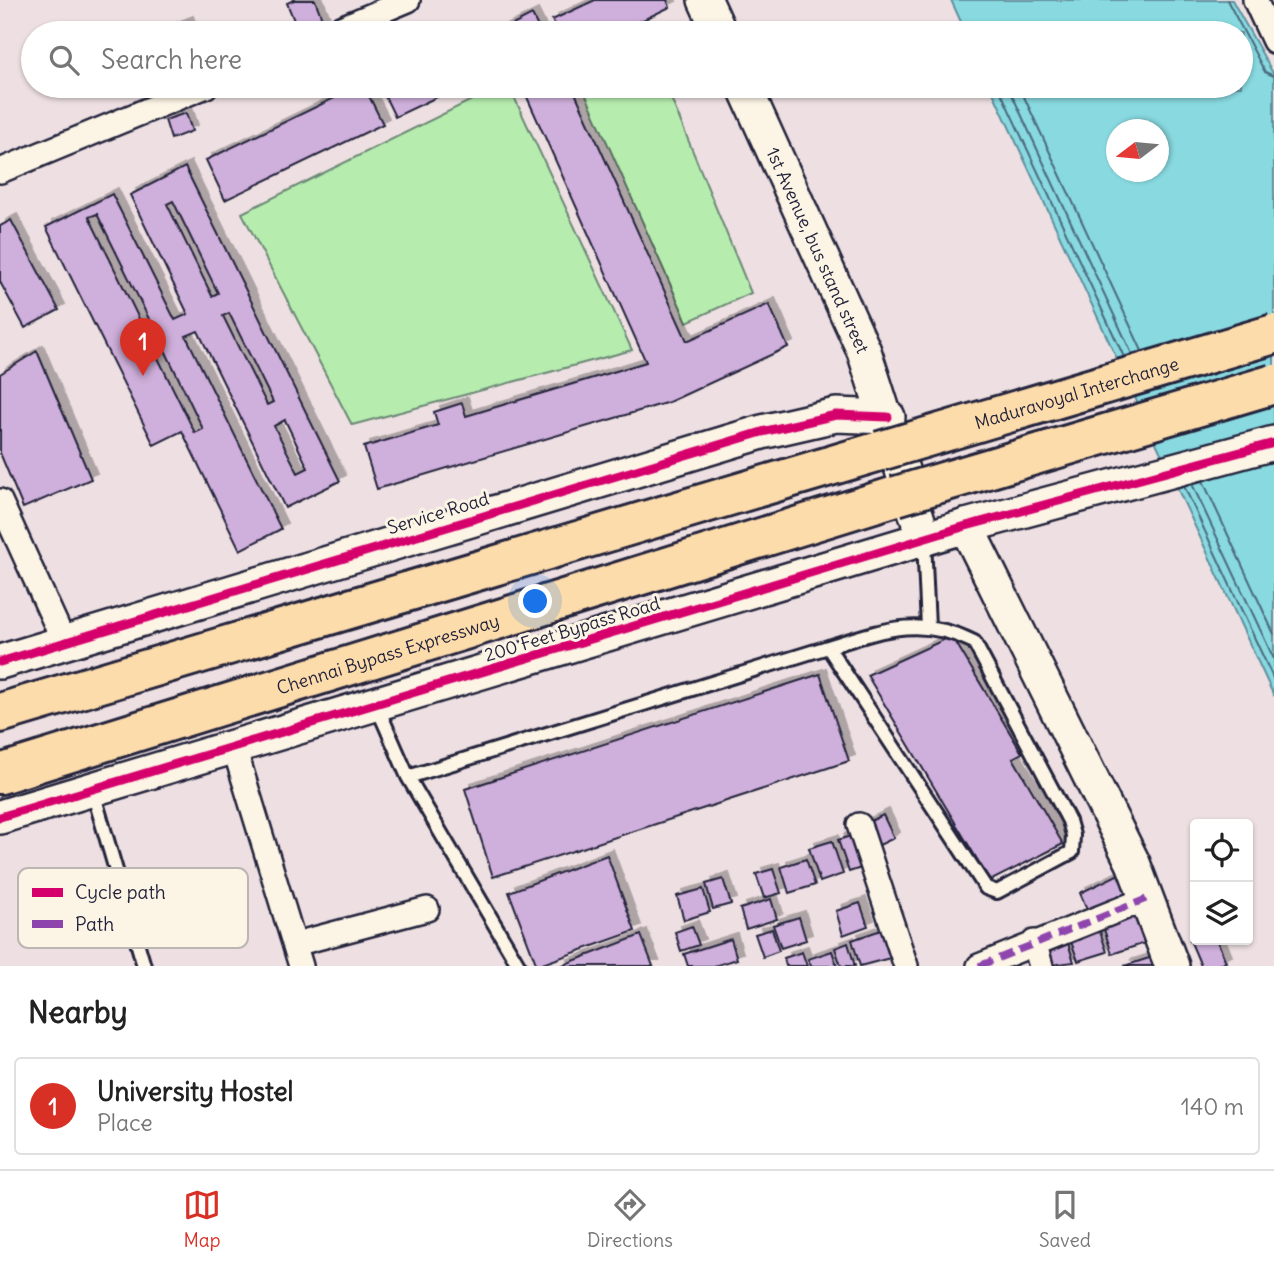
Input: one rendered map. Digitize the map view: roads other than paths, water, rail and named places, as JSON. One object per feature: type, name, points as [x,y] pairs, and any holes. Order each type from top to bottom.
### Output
[{"type":"highway","name":"Maduravoyal Interchange","points":[[884,434],[1274,334]]},
{"type":"highway","name":"Chennai Bypass Expressway","points":[[0,775],[896,496],[1274,384]]},
{"type":"highway","points":[[0,713],[884,434]]},
{"type":"street","points":[[358,21],[408,0]]},
{"type":"street","points":[[705,0],[715,21]]},
{"type":"street","points":[[1255,0],[1274,41]]},
{"type":"street","points":[[0,170],[177,98]]},
{"type":"street","name":"1st Avenue, bus stand street","points":[[749,98],[864,351],[884,434]]},
{"type":"street","name":"Service Road","points":[[0,662],[762,432],[836,415],[884,434]]},
{"type":"street","points":[[884,434],[924,539]]},
{"type":"street","name":"200 Feet Bypass Road","points":[[0,817],[966,526],[1155,478],[1274,443]]},
{"type":"street","points":[[0,501],[64,642]]},
{"type":"street","points":[[966,526],[1133,863],[1172,966]]},
{"type":"street","points":[[234,747],[298,955],[427,909]]},
{"type":"street","points":[[859,825],[906,966]]},
{"type":"street","points":[[979,966],[1146,899]]},
{"type":"street","points":[[1034,942],[1041,966]]},
{"type":"lane","points":[[924,539],[928,627]]},
{"type":"lane","points":[[408,777],[828,647],[893,627],[928,627],[952,631],[974,642],[1069,821],[1073,835],[1072,852],[996,892],[986,888],[828,647]]},
{"type":"lane","points":[[376,704],[408,777],[519,966]]},
{"type":"lane","points":[[92,790],[115,868]]},
{"type":"lane","points":[[139,948],[144,966]]},
{"type":"water","points":[[951,0],[1232,0],[1244,21],[961,21]]},
{"type":"water","points":[[1253,38],[1274,75],[1274,696],[996,98],[1253,98]]},
{"type":"place","name":"University Hostel","points":[[143,376]]}]
